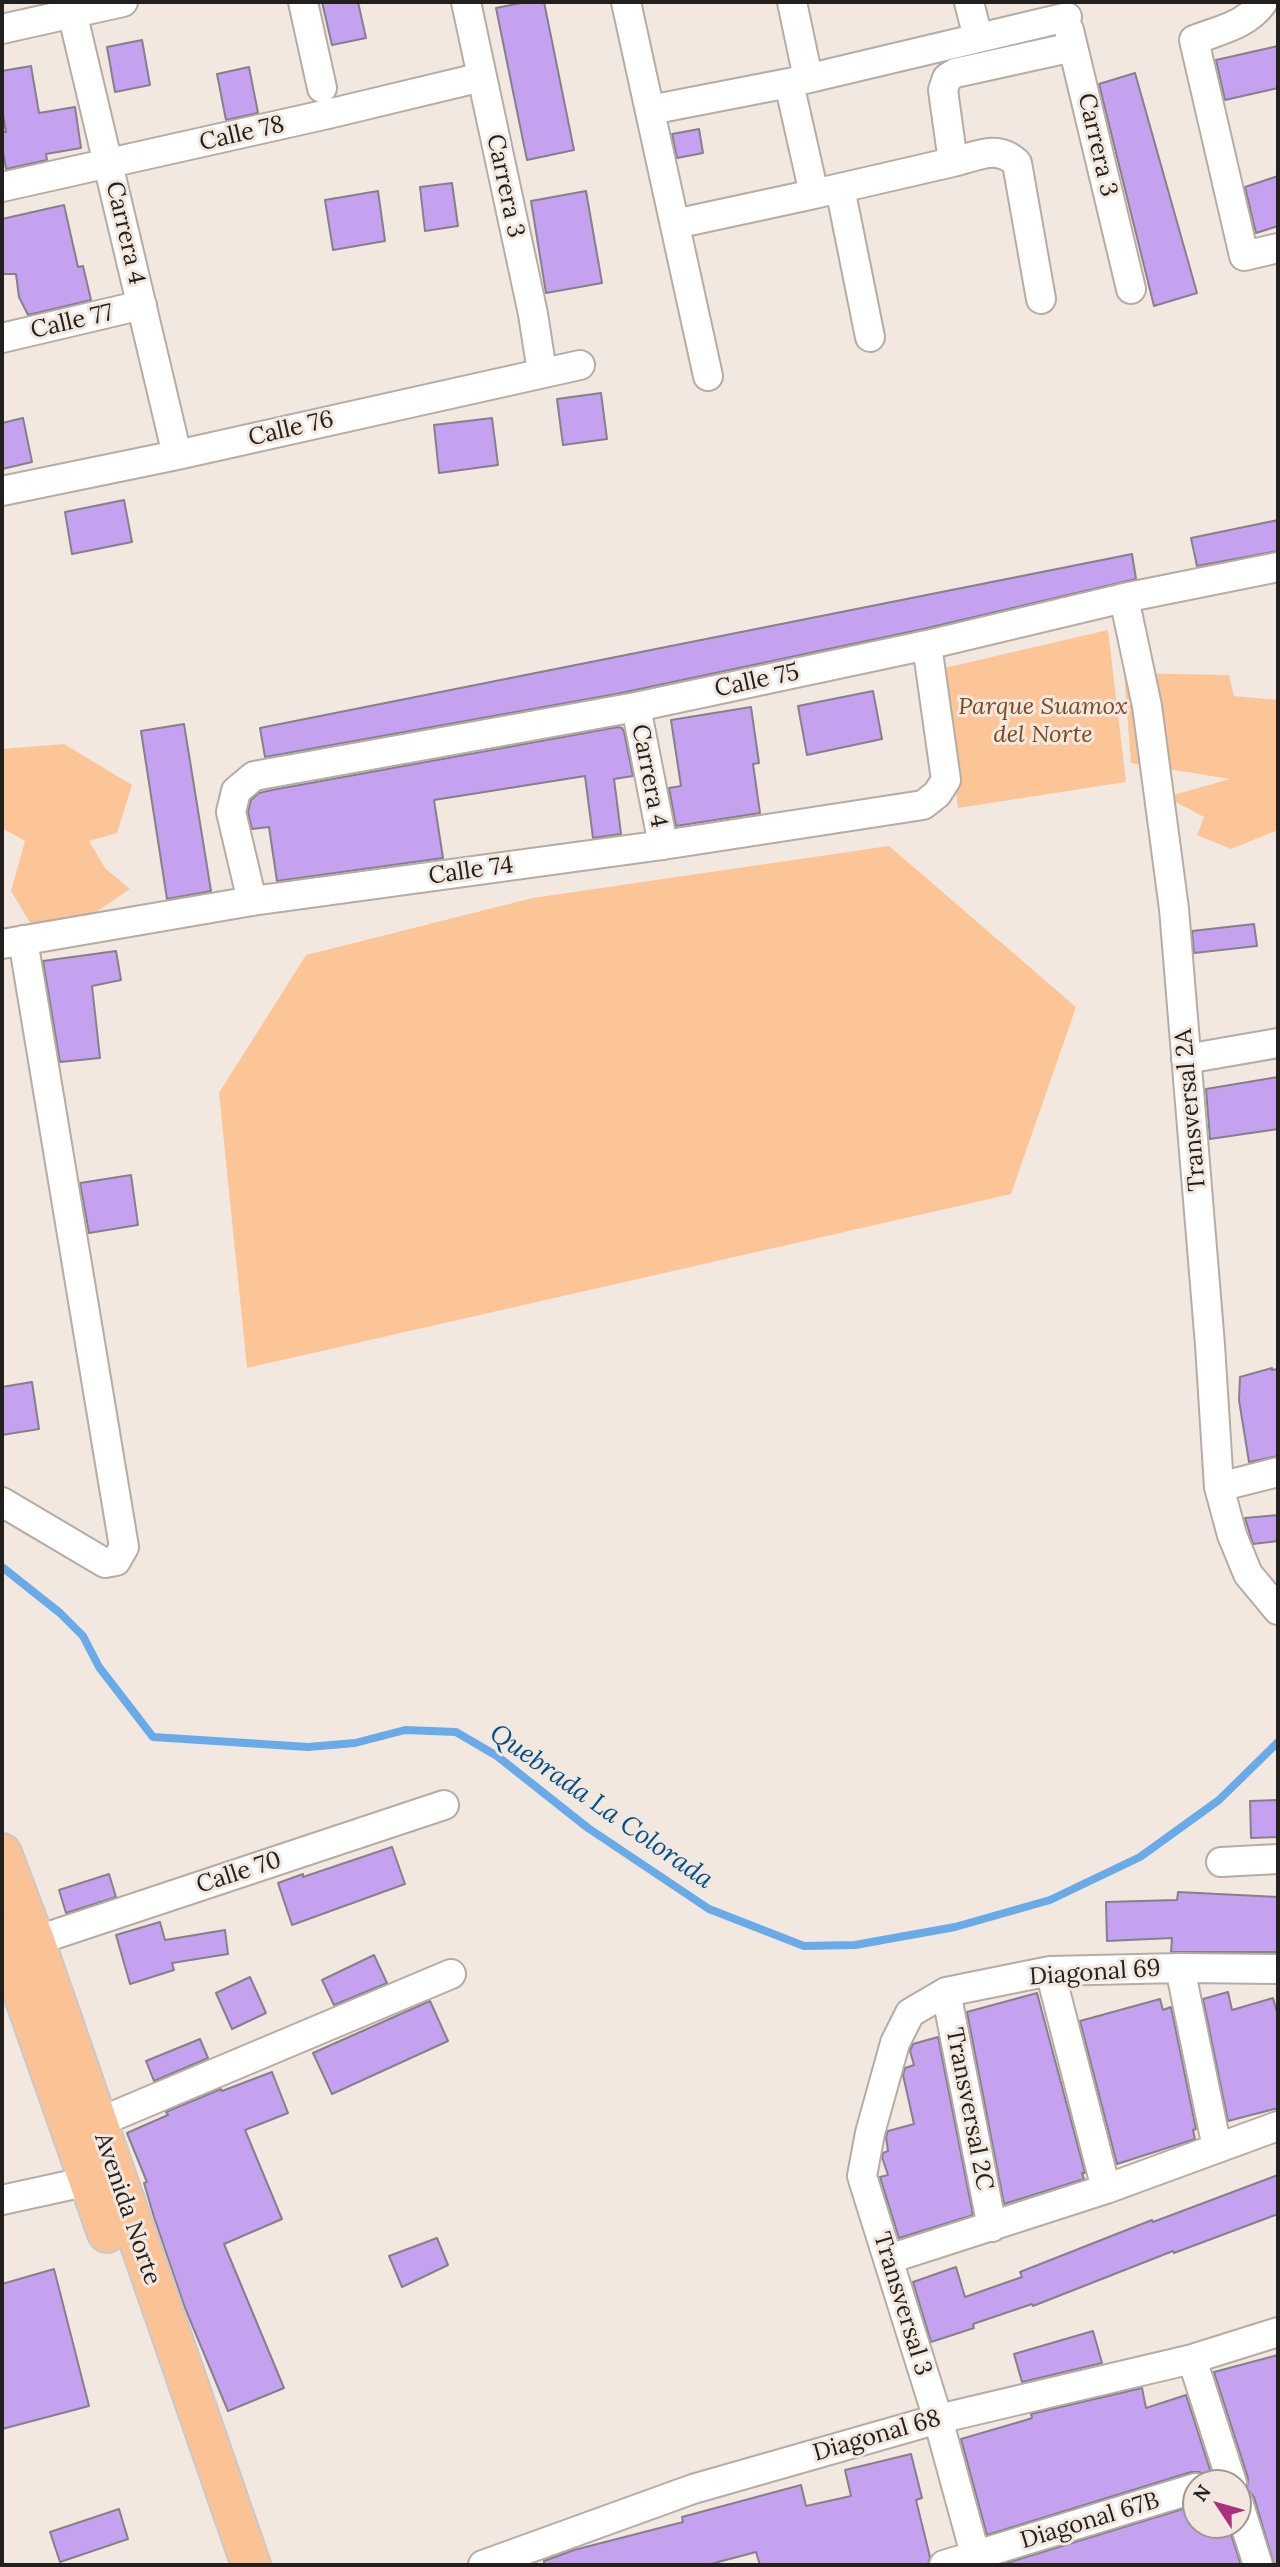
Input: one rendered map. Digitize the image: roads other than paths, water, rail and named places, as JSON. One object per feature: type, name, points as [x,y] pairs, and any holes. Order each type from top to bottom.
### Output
[{"type":"main road","name":"Avenida Norte","points":[[2,1853],[11,1941],[89,2181],[225,2565]]},
{"type":"main road","name":"Avenida Norte","points":[[11,1941],[97,2123],[251,2565]]},
{"type":"street","points":[[2,29],[123,2]]},
{"type":"street","points":[[303,2],[322,89]]},
{"type":"street","name":"Carrera 3","points":[[466,2],[533,314],[542,372]]},
{"type":"street","points":[[626,2],[708,376]]},
{"type":"street","points":[[792,2],[799,81],[827,191],[870,337]]},
{"type":"street","points":[[969,2],[978,38]]},
{"type":"street","points":[[1263,2],[1255,14],[1243,22],[1194,40],[1244,256],[1278,248]]},
{"type":"street","points":[[650,110],[799,81],[978,38],[1065,9]]},
{"type":"street","name":"Carrera 3","points":[[1065,9],[1131,289]]},
{"type":"street","name":"Carrera 4","points":[[72,12],[177,455]]},
{"type":"street","points":[[953,162],[943,90],[947,78],[955,73],[1073,47]]},
{"type":"street","name":"Calle 78","points":[[2,187],[481,77]]},
{"type":"street","points":[[675,224],[997,151],[1007,154],[1017,163],[1041,299]]},
{"type":"street","name":"Calle 77","points":[[2,338],[142,305]]},
{"type":"street","name":"Calle 76","points":[[2,491],[580,365]]},
{"type":"street","name":"Calle 75","points":[[252,901],[231,812],[236,790],[254,776],[636,707],[927,645],[1124,598],[1278,567]]},
{"type":"street","name":"Transversal 2A","points":[[1124,598],[1147,706],[1174,909],[1219,1487],[1232,1535],[1248,1574],[1278,1610]]},
{"type":"street","name":"Calle 74","points":[[13,942],[252,901],[663,845],[923,805],[937,794],[946,780],[927,645]]},
{"type":"street","name":"Carrera 4","points":[[636,707],[663,845]]},
{"type":"street","points":[[2,1502],[105,1563],[116,1561],[124,1547],[13,942]]},
{"type":"street","points":[[1186,1059],[1278,1044]]},
{"type":"street","points":[[1219,1487],[1278,1472]]},
{"type":"street","name":"Calle 70","points":[[11,1941],[444,1805]]},
{"type":"street","points":[[1221,1862],[1278,1859]]},
{"type":"street","points":[[1180,1968],[1217,2148]]},
{"type":"street","name":"Diagonal 69","points":[[895,2043],[910,2013],[946,1992],[1050,1971],[1278,1969]]},
{"type":"street","points":[[1050,1971],[1107,2189]]},
{"type":"street","points":[[97,2123],[451,1974]]},
{"type":"street","name":"Transversal 2C","points":[[946,1992],[992,2227]]},
{"type":"street","name":"Transversal 3","points":[[895,2043],[870,2133],[862,2176],[938,2419],[977,2561]]},
{"type":"street","points":[[889,2259],[1107,2189],[1278,2126]]},
{"type":"street","points":[[2,2200],[89,2181]]},
{"type":"street","name":"Diagonal 68","points":[[483,2565],[693,2489],[938,2419],[1192,2360],[1278,2332]]},
{"type":"street","points":[[1192,2360],[1223,2469]]},
{"type":"street","name":"Diagonal 67B","points":[[944,2565],[977,2561],[1182,2493]]},
{"type":"street","points":[[1248,2539],[1258,2565]]},
{"type":"waterway","name":"Quebrada La Colorada","points":[[2,1567],[60,1613],[83,1636],[99,1667],[153,1737],[308,1747],[355,1743],[405,1730],[456,1732],[497,1756],[588,1828],[709,1909],[804,1946],[855,1945],[955,1927],[1050,1900],[1140,1857],[1219,1800],[1278,1742]]},
{"type":"park label","name":"Parque Suamox del Norte","points":[[1043,721]]}]
